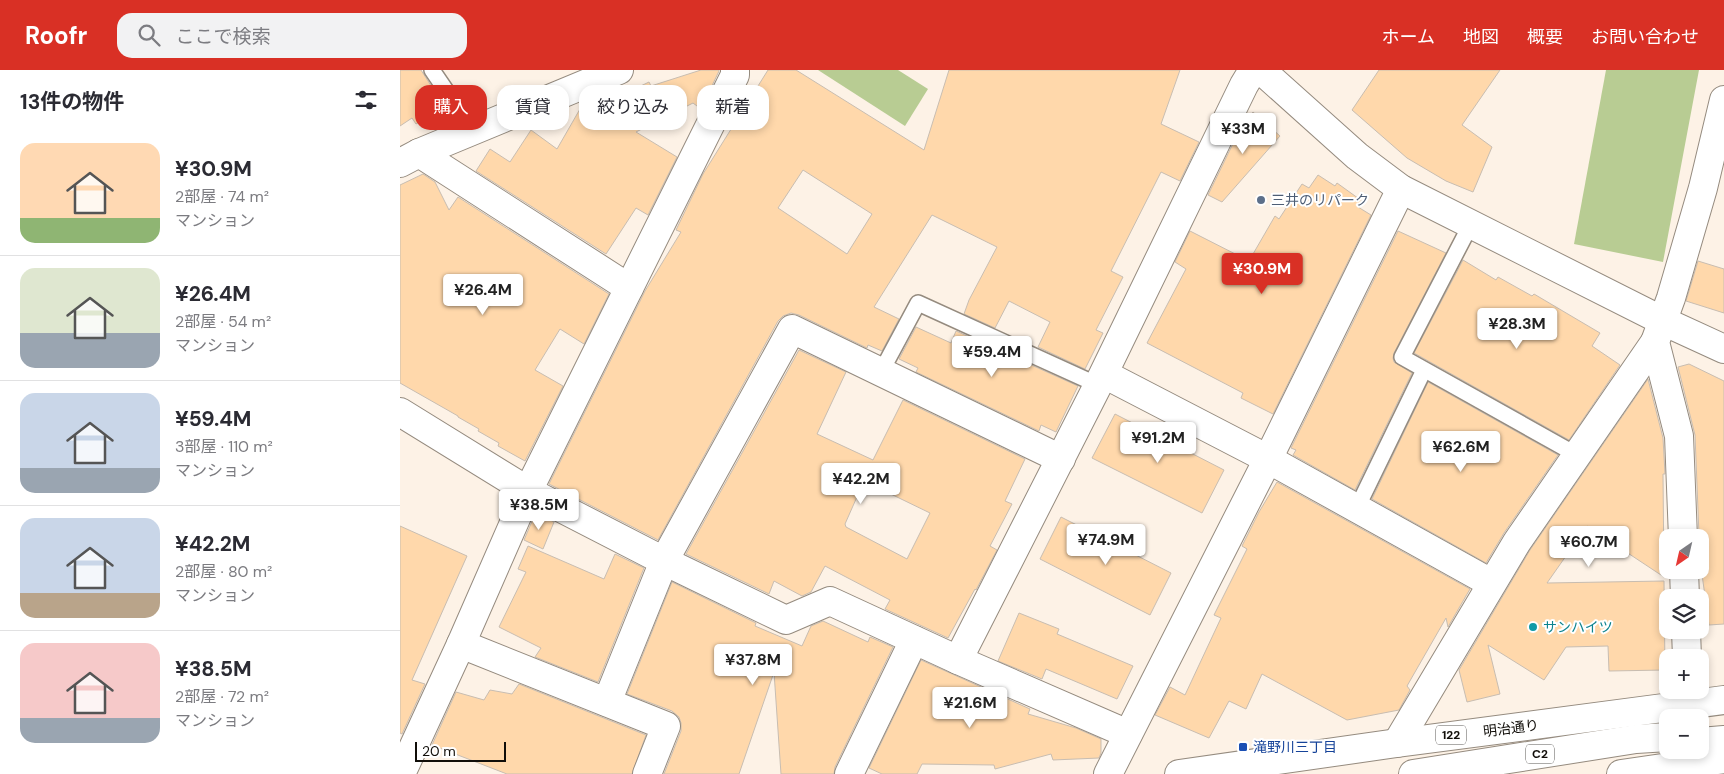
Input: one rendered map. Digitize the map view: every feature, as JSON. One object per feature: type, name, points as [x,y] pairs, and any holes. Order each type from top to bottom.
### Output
[{"type":"main road","points":[[487,124],[619,70]]},
{"type":"main road","points":[[403,761],[461,644],[528,491],[735,70]]},
{"type":"main road","points":[[958,660],[1101,380],[1253,70]]},
{"type":"main road","points":[[1261,70],[1356,156],[1401,189],[1471,224],[1659,332],[1724,349]]},
{"type":"main road","points":[[1397,743],[1517,542],[1659,332],[1714,190],[1724,100]]},
{"type":"main road","points":[[410,158],[473,130]]},
{"type":"main road","points":[[410,158],[629,288]]},
{"type":"main road","points":[[1108,774],[1268,458],[1401,189]]},
{"type":"main road","points":[[607,702],[664,561],[792,329],[1061,459]]},
{"type":"main road","points":[[1659,332],[1679,436],[1682,529]]},
{"type":"main road","points":[[1101,380],[1268,458],[1491,583]]},
{"type":"main road","points":[[400,412],[528,491],[664,561],[786,620],[830,601],[958,660],[1128,734]]},
{"type":"main road","points":[[849,774],[914,640]]},
{"type":"main road","points":[[461,644],[666,726],[647,774]]},
{"type":"main road","name":"明治通り","points":[[1179,774],[1397,743],[1675,699]]},
{"type":"main road","name":"明治通り","points":[[1709,699],[1724,700]]},
{"type":"main road","points":[[1709,734],[1724,733]]},
{"type":"main road","name":"C2","points":[[1413,774],[1636,739],[1659,738]]},
{"type":"main road","points":[[1709,741],[1724,740]]},
{"type":"main road","name":"C2","points":[[1456,774],[1636,747],[1674,761]]},
{"type":"main road","points":[[1621,774],[1674,761],[1724,759]]},
{"type":"lane","points":[[432,70],[442,85]]},
{"type":"lane","points":[[1471,224],[1402,357],[1577,455]]},
{"type":"lane","points":[[881,372],[918,303],[1101,380]]},
{"type":"lane","points":[[1357,508],[1424,370]]},
{"type":"green space","points":[[818,70],[898,70],[928,89],[905,126]]},
{"type":"green space","points":[[1606,70],[1699,70],[1663,262],[1574,244]]},
{"type":"building","points":[[400,70],[421,70],[431,85],[415,85],[415,122],[412,118],[400,126]]},
{"type":"building","points":[[701,70],[719,70],[712,85],[697,85],[697,106],[693,103],[687,106],[687,85],[654,85]]},
{"type":"building","points":[[768,70],[796,70],[924,150],[949,70],[1180,70],[1161,124],[1199,142],[1180,181],[1161,172],[1111,271],[1123,277],[1096,330],[1103,333],[1085,369],[1038,347],[1050,322],[1009,301],[995,328],[964,314],[969,300],[997,247],[932,215],[874,307],[899,319],[882,351],[868,345],[867,348],[799,315],[791,313],[783,316],[778,321],[658,540],[549,484],[645,291],[681,232],[676,230],[703,174],[730,130],[769,130],[769,85],[759,85]],"holes":[[[803,170],[872,214],[847,254],[778,208]]]},
{"type":"building","points":[[1379,70],[1500,70],[1462,125],[1492,147],[1473,192],[1446,181],[1407,158],[1352,110]]},
{"type":"building","points":[[579,111],[579,130],[640,130],[636,132],[677,157],[648,215],[636,208],[606,254],[476,171],[490,149],[510,162],[531,130],[557,149]]},
{"type":"building","points":[[1253,112],[1280,136],[1222,202],[1208,195],[1243,123]]},
{"type":"building","points":[[423,174],[435,182],[449,210],[458,197],[609,294],[584,344],[560,329],[535,370],[563,386],[525,461],[498,446],[499,443],[478,431],[479,429],[400,383],[400,185]]},
{"type":"building","points":[[1318,175],[1335,186],[1337,183],[1362,201],[1358,207],[1371,215],[1273,414],[1241,398],[1243,393],[1147,343],[1186,269],[1175,262],[1190,231],[1249,261],[1275,216],[1279,219],[1302,184],[1309,188]]},
{"type":"building","points":[[1398,231],[1446,253],[1394,353],[1394,362],[1412,373],[1355,490],[1293,455],[1296,450],[1291,448]]},
{"type":"building","points":[[1463,260],[1496,280],[1498,277],[1532,296],[1534,294],[1600,333],[1592,346],[1620,365],[1569,440],[1414,353]]},
{"type":"building","points":[[1698,261],[1724,269],[1724,313],[1686,301]]},
{"type":"building","points":[[916,327],[951,343],[956,331],[1078,386],[1056,432],[1041,425],[1039,431],[916,372],[918,368],[899,359]]},
{"type":"building","points":[[799,350],[846,372],[817,434],[873,460],[903,400],[1025,459],[1005,501],[1012,504],[990,546],[997,550],[948,638],[885,609],[890,600],[825,566],[811,592],[802,596],[774,581],[769,594],[686,554]],"holes":[[[864,481],[930,513],[907,559],[846,527],[845,524]]]},
{"type":"building","points":[[1689,364],[1724,381],[1724,624],[1709,625],[1709,589],[1704,589],[1703,579],[1709,579],[1709,529],[1699,529],[1695,435],[1678,367]]},
{"type":"building","points":[[1648,379],[1663,438],[1665,474],[1663,474],[1664,529],[1659,529],[1659,574],[1587,526],[1547,583],[1664,581],[1664,589],[1659,589],[1659,639],[1665,639],[1665,649],[1659,649],[1659,670],[1609,671],[1608,646],[1566,647],[1544,680],[1488,645],[1500,694],[1467,702],[1459,670],[1530,550]]},
{"type":"building","points":[[1428,382],[1558,455],[1504,533],[1486,563],[1372,499]]},
{"type":"building","points":[[1115,414],[1224,470],[1202,513],[1092,458]]},
{"type":"building","points":[[1277,482],[1470,589],[1448,627],[1446,618],[1407,686],[1410,690],[1399,710],[1347,720],[1262,674],[1246,709],[1229,701],[1209,738],[1155,715],[1170,687],[1185,695],[1221,618],[1214,615],[1247,549],[1242,546]]},
{"type":"building","points":[[536,512],[554,522],[543,549],[524,540]]},
{"type":"building","points":[[1061,517],[1171,573],[1150,615],[1040,559]]},
{"type":"building","points":[[400,526],[467,556],[412,680],[425,684],[402,734],[400,733]]},
{"type":"building","points":[[528,546],[604,579],[615,554],[644,568],[598,682],[535,657],[541,648],[499,627],[526,572],[518,569]]},
{"type":"building","points":[[672,582],[756,623],[755,626],[802,646],[811,626],[823,621],[868,642],[870,637],[893,647],[835,767],[834,774],[781,774],[774,672],[739,774],[664,774],[681,731],[679,717],[672,711],[627,694]]},
{"type":"building","points":[[1019,613],[1059,629],[1057,634],[1133,666],[1117,699],[1046,669],[1042,679],[998,661]]},
{"type":"building","points":[[921,660],[1030,709],[1028,714],[1076,728],[1101,739],[1099,758],[1053,760],[1051,754],[995,769],[994,765],[922,764],[917,774],[882,774],[869,768]]},
{"type":"building","points":[[519,684],[646,735],[632,774],[507,774],[432,745],[456,692],[484,700],[490,690],[512,694]]},
{"type":"place","name":"三井のリパーク","points":[[1261,200]]},
{"type":"place","name":"サンハイツ","points":[[1533,627]]},
{"type":"place","name":"滝野川三丁目","points":[[1243,747]]}]
